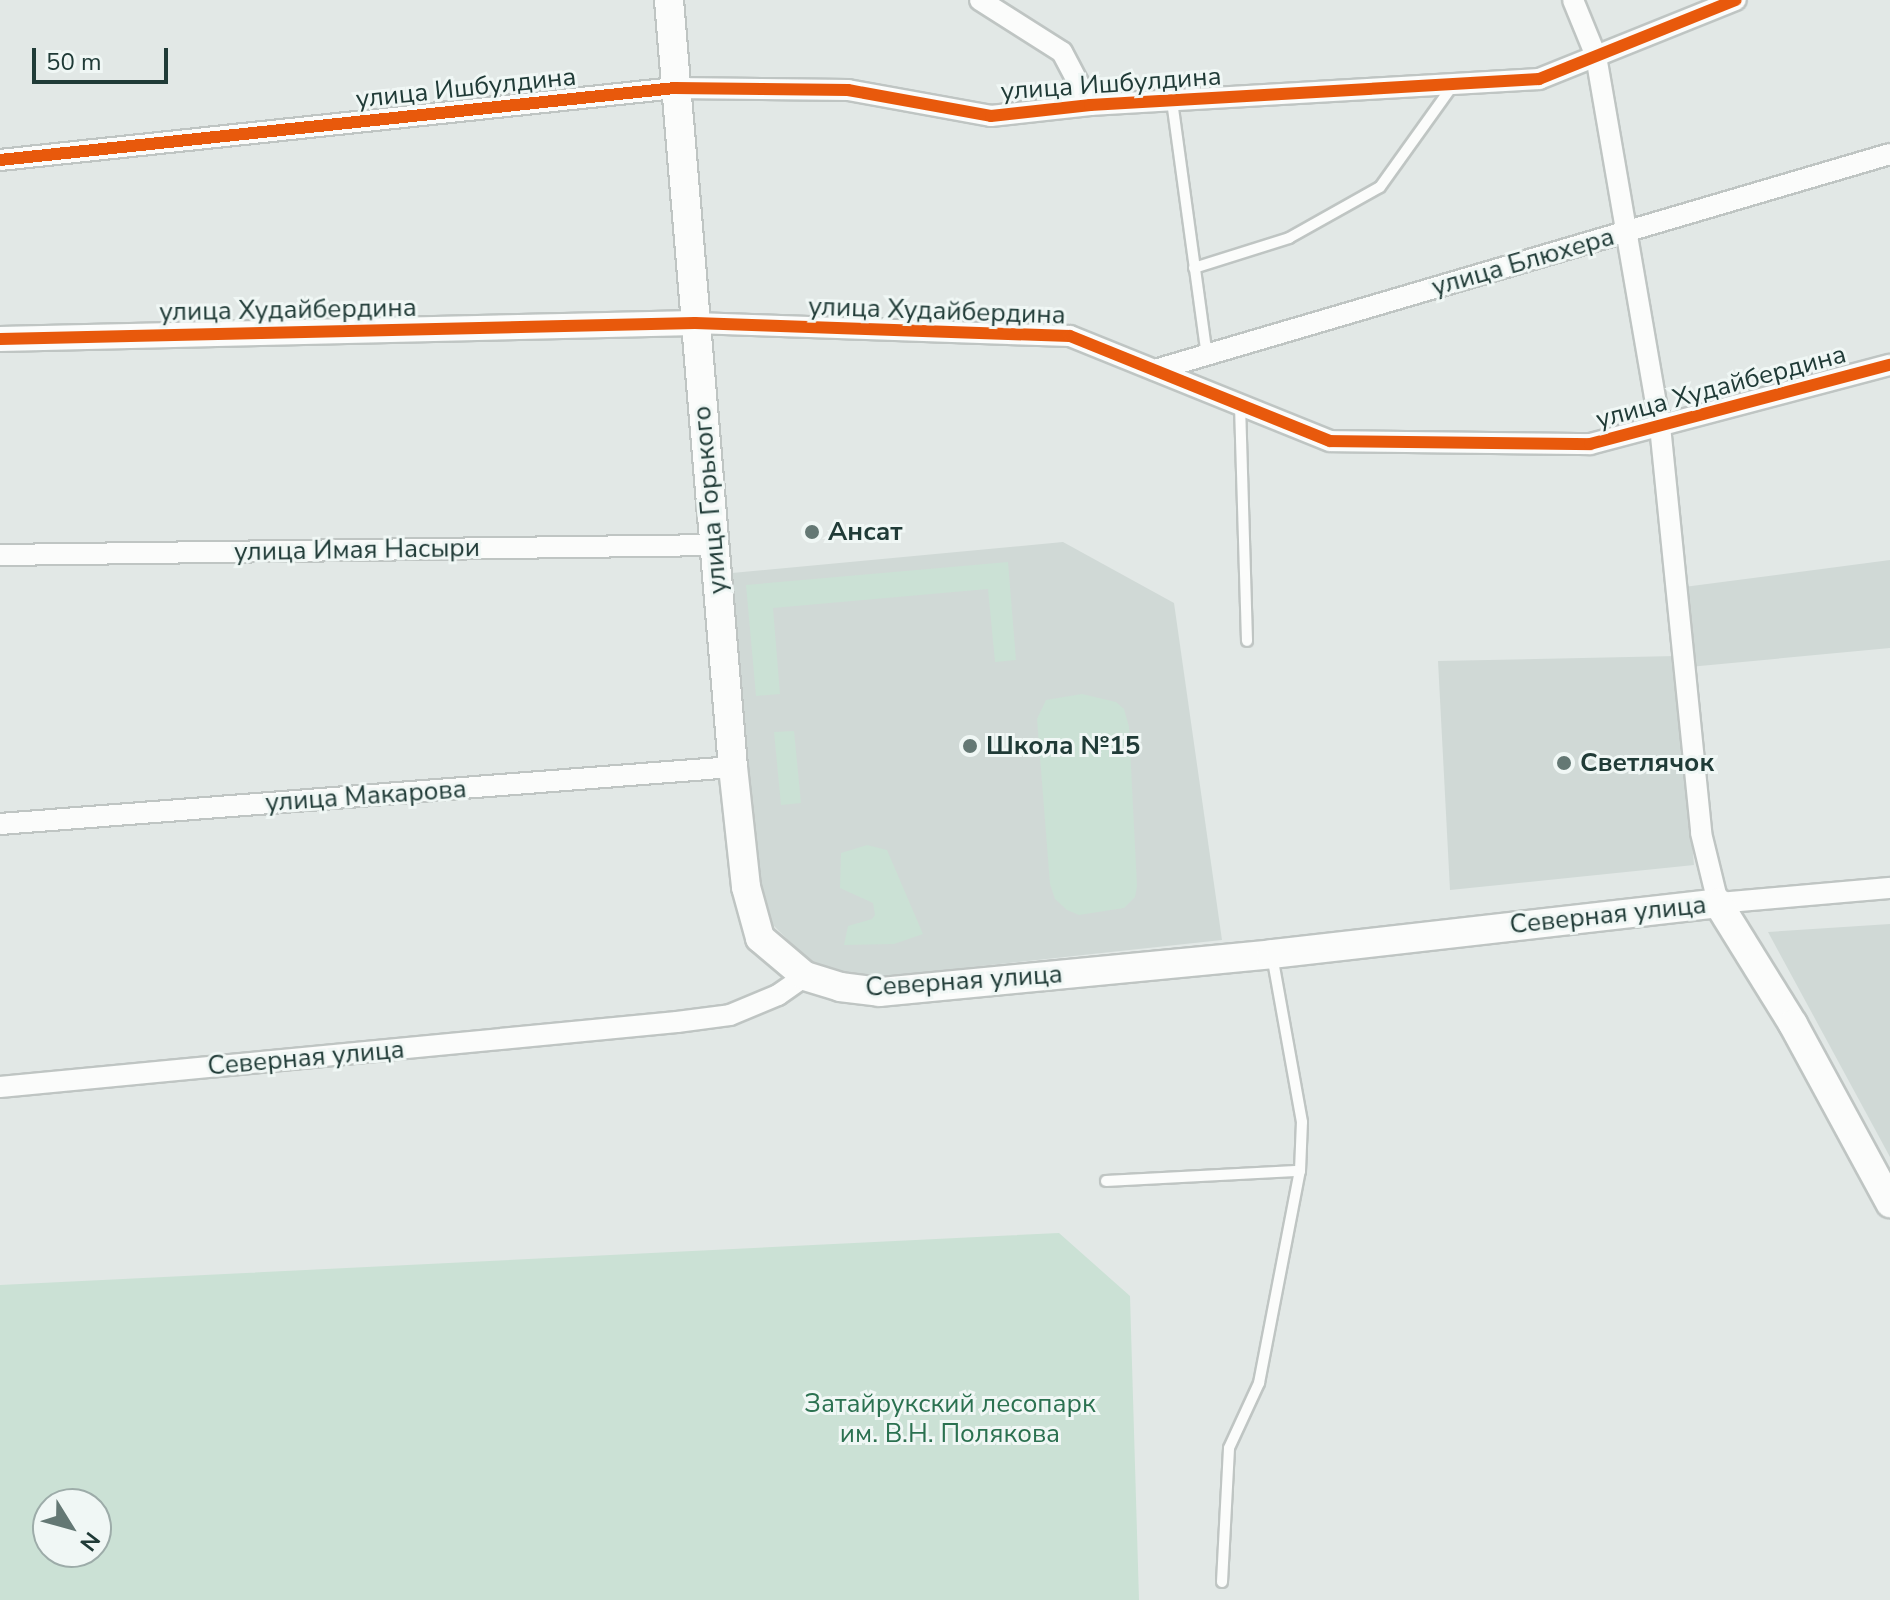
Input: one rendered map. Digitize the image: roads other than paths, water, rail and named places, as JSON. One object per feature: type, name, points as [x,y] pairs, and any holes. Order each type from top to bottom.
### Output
[{"type":"main road","name":"улица Горького","points":[[669,0],[733,767],[752,917],[760,938],[805,976]]},
{"type":"main road","name":"Северная улица","points":[[805,976],[840,987],[880,992],[1272,954],[1718,903]]},
{"type":"main road","points":[[1718,903],[1793,1024],[1890,1203]]},
{"type":"street","name":"улица Ишбулдина","points":[[980,0],[1062,52],[1090,105]]},
{"type":"street","points":[[1573,0],[1596,56],[1660,426],[1701,833],[1718,903]]},
{"type":"street","name":"улица Ишбулдина","points":[[0,160],[675,88],[848,90],[991,116],[1090,105],[1539,79],[1736,0]]},
{"type":"street","name":"улица Блюхера","points":[[1155,370],[1890,154]]},
{"type":"street","name":"улица Худайбердина","points":[[0,339],[695,323],[1070,336],[1330,441],[1590,444],[1890,365]]},
{"type":"street","name":"улица Имая Насыри","points":[[0,555],[715,545]]},
{"type":"street","name":"улица Макарова","points":[[0,824],[733,767]]},
{"type":"street","name":"Северная улица","points":[[1718,903],[1890,888]]},
{"type":"street","name":"Северная улица","points":[[0,1087],[730,1015],[778,995],[805,976]]},
{"type":"lane","points":[[1194,268],[1289,238],[1380,187],[1454,83]]},
{"type":"lane","points":[[1172,101],[1207,355]]},
{"type":"lane","points":[[1240,405],[1247,641]]},
{"type":"lane","points":[[1222,1582],[1229,1448],[1259,1383],[1300,1171],[1302,1122],[1272,954]]},
{"type":"lane","points":[[1106,1181],[1300,1171]]},
{"type":"place","name":"Ансат","points":[[812,532]]},
{"type":"place","name":"Школа №15","points":[[970,746]]},
{"type":"place","name":"Светлячок","points":[[1564,763]]},
{"type":"park label","name":"Затайрукский лесопарк им. В.Н. Полякова","points":[[950,1419]]}]
